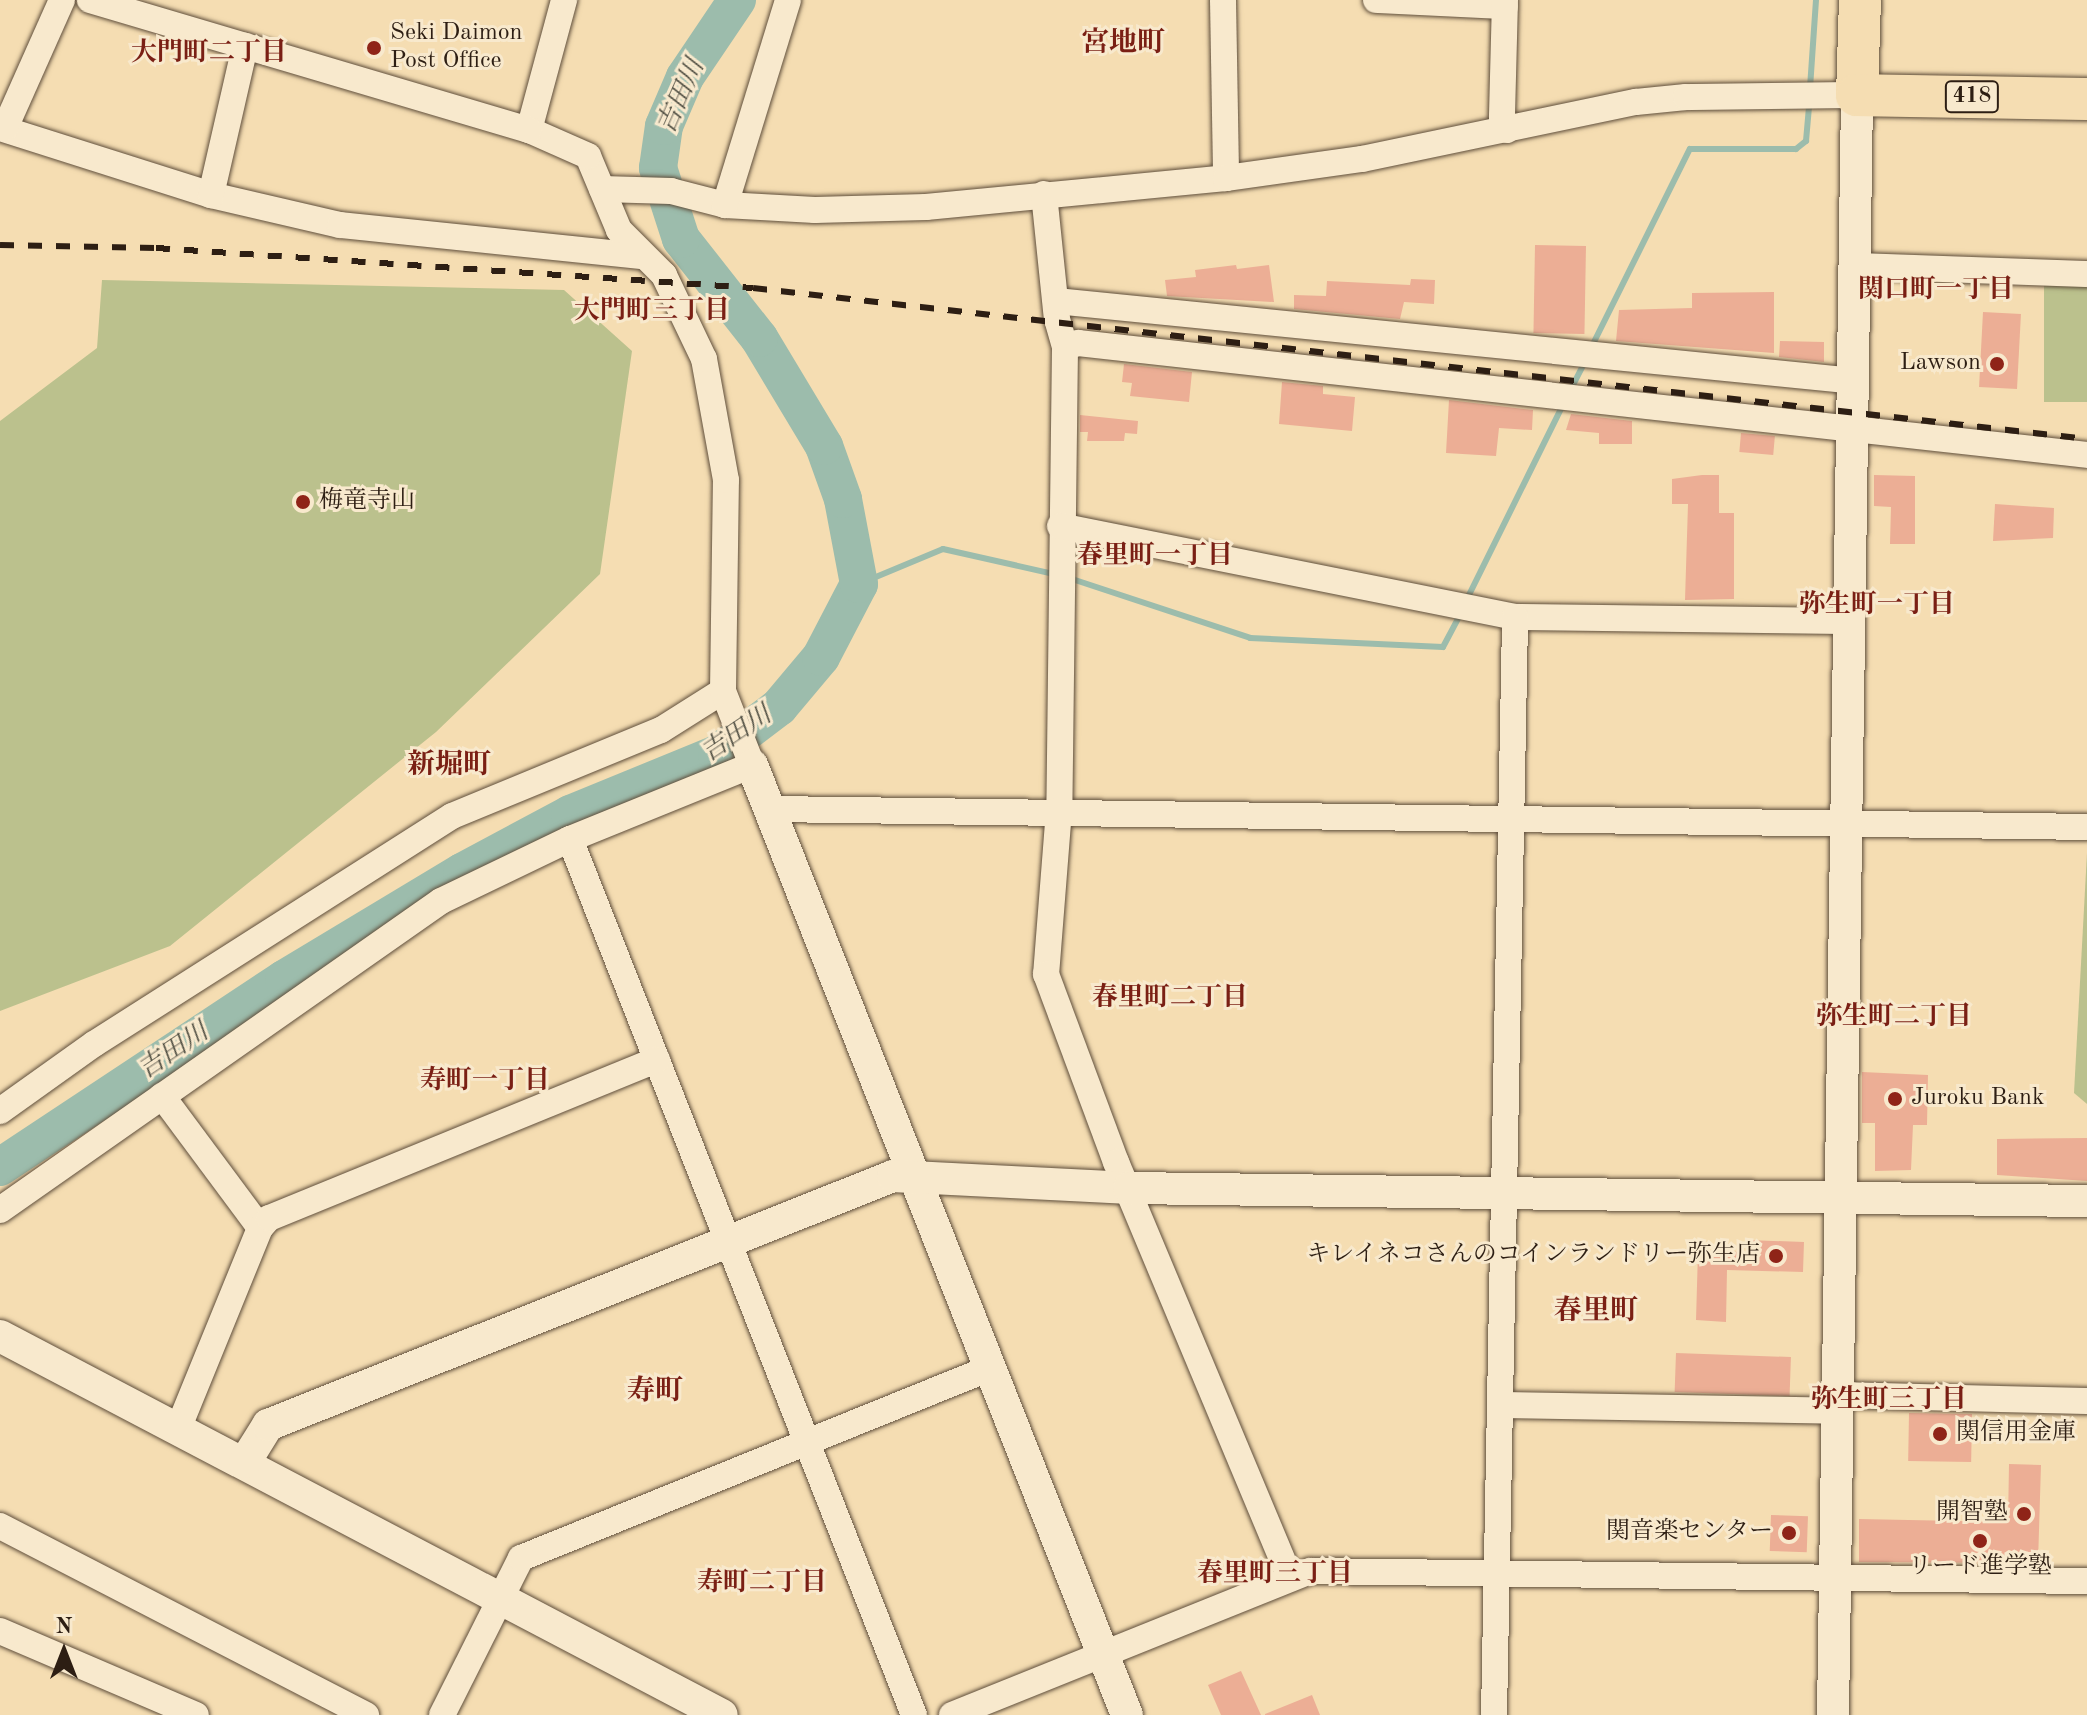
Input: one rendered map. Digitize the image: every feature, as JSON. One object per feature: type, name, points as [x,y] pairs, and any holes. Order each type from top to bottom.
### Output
[{"type":"highway","points":[[1857,95],[1860,0]]},
{"type":"highway","name":"418","points":[[1857,95],[2087,99]]},
{"type":"street","points":[[62,0],[2,128],[211,195],[340,225],[640,256]]},
{"type":"street","points":[[90,0],[529,130],[588,156],[608,188],[619,230],[640,256],[667,281],[704,359],[726,480],[726,697],[1127,1715]]},
{"type":"street","points":[[529,130],[564,0]]},
{"type":"street","points":[[725,205],[788,0]]},
{"type":"street","points":[[1223,0],[1226,178]]},
{"type":"street","points":[[1376,0],[1505,3],[1502,117],[1507,130]]},
{"type":"street","points":[[211,195],[245,46]]},
{"type":"street","points":[[608,188],[671,191],[725,205],[910,208],[1226,178],[1686,97],[1857,95],[1849,823],[1839,1199],[1833,1715]]},
{"type":"street","points":[[1044,194],[1056,301],[1065,347],[1060,526],[1059,810],[1046,974],[1129,1188],[1290,1577]]},
{"type":"street","points":[[1856,266],[2087,274]]},
{"type":"street","points":[[1056,301],[1854,381]]},
{"type":"street","points":[[1065,347],[1078,343],[2087,455]]},
{"type":"street","points":[[1060,526],[1515,617],[1851,621]]},
{"type":"street","points":[[1494,1715],[1500,1571],[1515,617]]},
{"type":"street","points":[[0,1111],[94,1044],[452,816],[661,730],[726,697]]},
{"type":"street","points":[[0,1210],[441,901],[749,755]]},
{"type":"street","points":[[770,809],[1059,810],[2087,827]]},
{"type":"street","points":[[570,839],[914,1715]]},
{"type":"street","points":[[178,1429],[260,1228],[292,1207],[657,1060]]},
{"type":"street","points":[[162,1096],[260,1228]]},
{"type":"street","points":[[245,1462],[268,1425],[893,1176],[1129,1188],[2087,1201]]},
{"type":"street","points":[[0,1336],[722,1715]]},
{"type":"street","points":[[442,1715],[521,1558],[808,1445],[990,1368]]},
{"type":"street","points":[[1503,1405],[2087,1401]]},
{"type":"street","points":[[0,1526],[366,1715]]},
{"type":"street","points":[[952,1715],[1310,1571],[1500,1571],[2087,1581]]},
{"type":"street","points":[[0,1631],[196,1715]]},
{"type":"green space","points":[[102,280],[564,290],[632,351],[600,574],[436,732],[170,946],[0,1011],[0,421],[97,348]]},
{"type":"green space","points":[[2044,285],[2087,285],[2087,402],[2044,402]]},
{"type":"green space","points":[[2087,853],[2087,1104],[2074,1093]]},
{"type":"building","points":[[1535,245],[1586,246],[1584,334],[1533,333]]},
{"type":"building","points":[[1236,265],[1237,269],[1269,265],[1274,302],[1167,296],[1165,280],[1196,277],[1195,270]]},
{"type":"building","points":[[1411,279],[1435,280],[1434,304],[1404,302],[1400,319],[1294,309],[1294,295],[1326,296],[1327,281],[1410,285]]},
{"type":"building","points":[[1774,292],[1774,353],[1616,341],[1619,310],[1692,308],[1692,293]]},
{"type":"building","points":[[1983,312],[2021,314],[2017,389],[1979,387]]},
{"type":"building","points":[[1780,341],[1824,342],[1824,362],[1779,357]]},
{"type":"building","points":[[1124,364],[1192,372],[1189,402],[1130,396],[1132,383],[1122,382]]},
{"type":"building","points":[[1282,382],[1323,386],[1323,394],[1355,397],[1352,431],[1279,424]]},
{"type":"building","points":[[1449,400],[1533,410],[1532,430],[1499,428],[1496,456],[1446,453]]},
{"type":"building","points":[[1571,414],[1632,421],[1632,444],[1599,444],[1599,433],[1566,430]]},
{"type":"building","points":[[1080,415],[1138,421],[1137,434],[1125,433],[1124,441],[1087,441],[1088,432],[1080,432]]},
{"type":"building","points":[[1741,433],[1775,436],[1773,455],[1739,452]]},
{"type":"building","points":[[1719,475],[1719,513],[1734,513],[1734,599],[1685,600],[1688,504],[1672,504],[1672,479]]},
{"type":"building","points":[[1874,475],[1915,476],[1915,544],[1890,544],[1891,507],[1874,506]]},
{"type":"building","points":[[1995,504],[2054,508],[2053,538],[1993,541]]},
{"type":"building","name":"Juroku Bank","points":[[1862,1072],[1928,1075],[1927,1125],[1913,1125],[1911,1170],[1875,1171],[1875,1123],[1862,1123]]},
{"type":"building","points":[[2087,1138],[2087,1181],[1997,1175],[1997,1139]]},
{"type":"building","points":[[1748,1240],[1804,1242],[1803,1272],[1727,1270],[1726,1322],[1696,1320],[1698,1251],[1748,1252]]},
{"type":"building","points":[[1676,1353],[1791,1357],[1790,1396],[1675,1392]]},
{"type":"building","name":"関信用金庫","points":[[1909,1413],[1972,1414],[1971,1462],[1908,1461]]},
{"type":"building","points":[[2009,1464],[2041,1465],[2038,1563],[1859,1562],[1859,1519],[2008,1522]]},
{"type":"building","name":"関音楽センター","points":[[1771,1515],[1808,1516],[1807,1552],[1770,1551]]},
{"type":"building","points":[[1241,1671],[1261,1715],[1221,1715],[1208,1685]]},
{"type":"building","points":[[1312,1695],[1320,1715],[1265,1715],[1265,1714]]},
{"type":"waterway","name":"吉田川","points":[[0,1167],[284,979],[462,872],[570,814],[717,754],[779,707],[821,657],[859,584],[843,499],[824,446],[759,338],[681,239],[658,168],[664,126],[685,77],[737,0]]},
{"type":"waterway","points":[[1810,88],[1816,0]]},
{"type":"waterway","points":[[1592,346],[1690,149],[1796,149],[1806,141],[1809,103]]},
{"type":"waterway","points":[[1571,389],[1586,360]]},
{"type":"waterway","points":[[1466,601],[1564,403]]},
{"type":"waterway","points":[[859,584],[943,549],[1054,574]]},
{"type":"waterway","points":[[1069,578],[1250,638],[1443,647],[1460,615]]},
{"type":"railway","points":[[0,245],[156,248],[753,288],[2087,439]]},
{"type":"place","name":"Seki Daimon Post Office","points":[[374,48]]},
{"type":"place","name":"Lawson","points":[[1997,364]]},
{"type":"place","name":"梅竜寺山","points":[[303,502]]},
{"type":"place","name":"Juroku Bank","points":[[1895,1099]]},
{"type":"place","name":"キレイネコさんのコインランドリー弥生店","points":[[1776,1256]]},
{"type":"place","name":"関信用金庫","points":[[1940,1434]]},
{"type":"place","name":"開智塾","points":[[2024,1514]]},
{"type":"place","name":"関音楽センター","points":[[1789,1533]]},
{"type":"place","name":"リード進学塾","points":[[1980,1541]]},
{"type":"district","name":"宮地町","points":[[1123,44]]},
{"type":"district","name":"大門町二丁目","points":[[209,54]]},
{"type":"district","name":"関口町一丁目","points":[[1936,291]]},
{"type":"district","name":"大門町三丁目","points":[[652,312]]},
{"type":"district","name":"春里町一丁目","points":[[1155,557]]},
{"type":"district","name":"弥生町一丁目","points":[[1877,606]]},
{"type":"district","name":"新堀町","points":[[449,766]]},
{"type":"district","name":"春里町二丁目","points":[[1170,999]]},
{"type":"district","name":"弥生町二丁目","points":[[1894,1018]]},
{"type":"district","name":"寿町一丁目","points":[[485,1082]]},
{"type":"district","name":"春里町","points":[[1596,1312]]},
{"type":"district","name":"寿町","points":[[655,1392]]},
{"type":"district","name":"弥生町三丁目","points":[[1889,1401]]},
{"type":"district","name":"春里町三丁目","points":[[1275,1575]]},
{"type":"district","name":"寿町二丁目","points":[[762,1584]]}]
